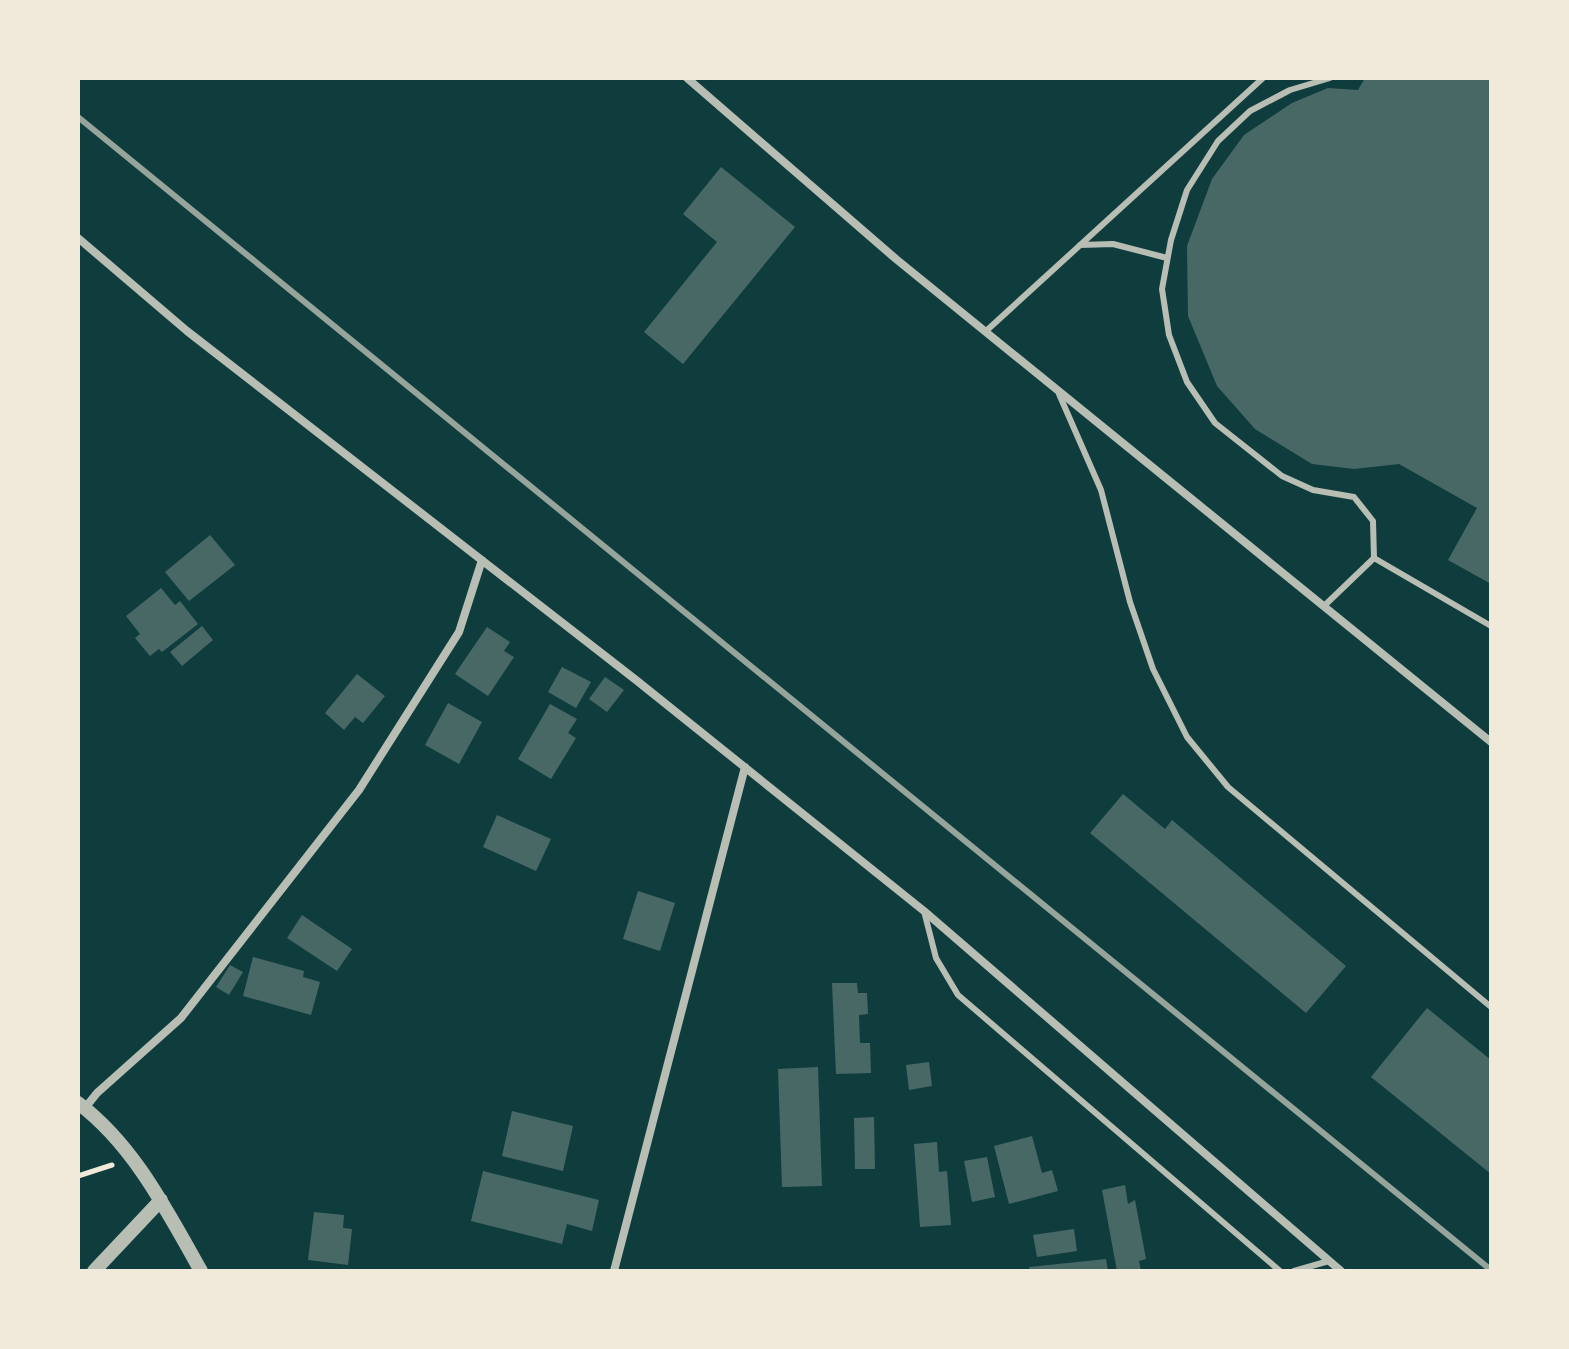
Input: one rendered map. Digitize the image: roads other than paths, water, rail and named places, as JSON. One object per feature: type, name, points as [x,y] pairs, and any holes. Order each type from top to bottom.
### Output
[{"type":"street","points":[[687,78],[896,259],[1491,742]]},
{"type":"street","points":[[78,238],[187,331],[482,560],[924,911],[1341,1271]]},
{"type":"street","points":[[201,1271],[161,1200],[131,1158],[82,1105],[181,1018],[359,790],[459,632],[482,560]]},
{"type":"street","points":[[614,1271],[745,767]]},
{"type":"street","points":[[94,1271],[161,1200]]},
{"type":"lane","points":[[985,332],[1263,78]]},
{"type":"lane","points":[[1324,606],[1374,558],[1373,521],[1354,497],[1313,490],[1282,476],[1215,423],[1187,382],[1169,335],[1162,289],[1167,258],[1187,190],[1218,141],[1250,111],[1290,90],[1330,78]]},
{"type":"lane","points":[[1080,245],[1113,244],[1167,258]]},
{"type":"lane","points":[[1057,390],[1101,490],[1130,602],[1153,669],[1187,737],[1228,787],[1491,1007]]},
{"type":"lane","points":[[1374,558],[1491,626]]},
{"type":"lane","points":[[924,911],[936,958],[958,995],[1280,1271]]},
{"type":"lane","points":[[1294,1271],[1329,1261]]},
{"type":"railway","points":[[78,117],[1491,1270]]}]
